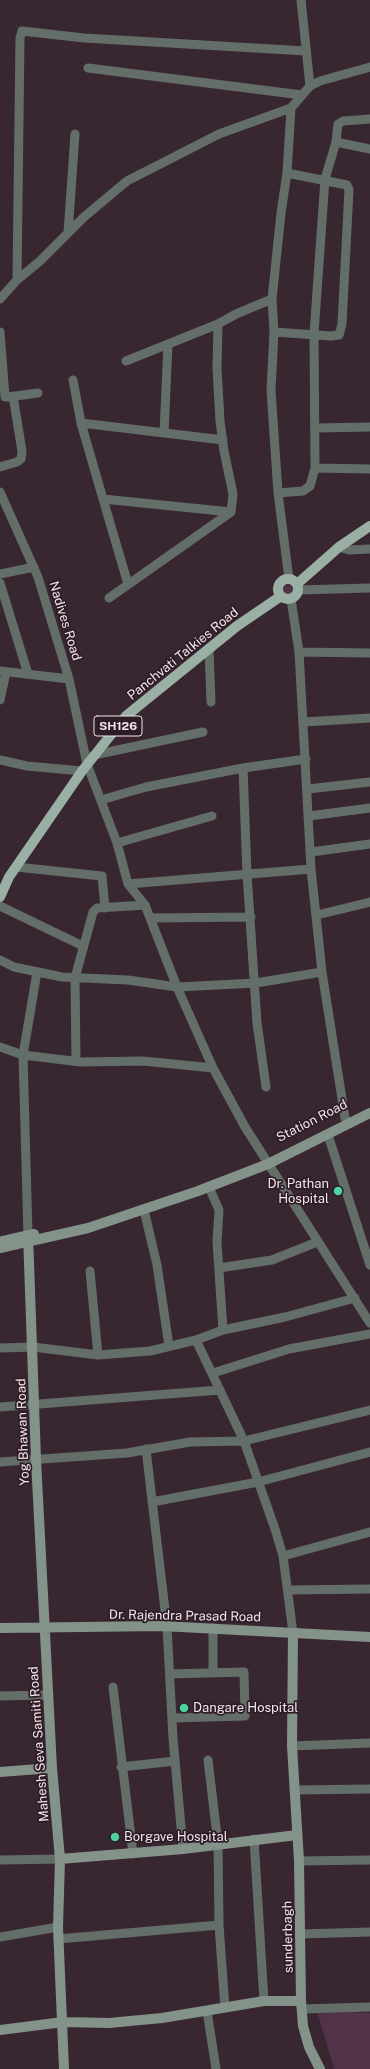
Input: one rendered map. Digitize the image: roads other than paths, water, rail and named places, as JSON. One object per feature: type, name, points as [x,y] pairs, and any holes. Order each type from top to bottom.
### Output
[{"type":"main road","points":[[286,597],[278,590],[280,584],[294,584],[339,547],[370,526]]},
{"type":"main road","name":"Panchvati Talkies Road","points":[[0,895],[16,867],[84,767],[126,716],[237,626],[286,597],[296,596],[294,584]]},
{"type":"main road","name":"Station Road","points":[[267,1161],[346,1121],[370,1107]]},
{"type":"main road","name":"Station Road","points":[[267,1161],[328,1135],[346,1121],[370,1113]]},
{"type":"main road","points":[[0,1248],[119,1212],[267,1161]]},
{"type":"main road","points":[[0,1242],[88,1228],[209,1187],[267,1161]]},
{"type":"main road","name":"Yog Bhawan Road","points":[[29,1238],[36,1460],[45,1628]]},
{"type":"main road","name":"Dr. Rajendra Prasad Road","points":[[0,1628],[213,1628],[370,1637]]},
{"type":"main road","name":"Mahesh Seva Samiti Road","points":[[45,1628],[52,1768],[60,1859],[58,1939],[63,2022]]},
{"type":"main road","name":"sunderbagh","points":[[293,1633],[292,1746],[299,1861],[303,2026],[309,2047],[320,2069]]},
{"type":"main road","points":[[0,1772],[52,1768]]},
{"type":"main road","points":[[60,1859],[183,1849],[297,1834]]},
{"type":"main road","points":[[0,2030],[63,2022],[124,2022],[170,2017],[264,2001],[302,2005]]},
{"type":"main road","points":[[63,2022],[64,2069]]},
{"type":"street","points":[[301,0],[305,23],[306,51],[310,86]]},
{"type":"street","points":[[17,280],[20,38],[22,31],[84,38],[306,51]]},
{"type":"street","points":[[0,299],[17,280],[127,181],[219,134],[291,108],[310,86],[320,81],[370,67]]},
{"type":"street","points":[[88,68],[302,95]]},
{"type":"street","points":[[291,108],[287,173],[281,213],[272,299],[274,332],[271,390],[278,493],[294,584],[370,588]]},
{"type":"street","points":[[278,493],[303,491],[310,486],[315,468],[316,428],[314,334],[325,179],[336,142],[338,124],[343,121],[370,119]]},
{"type":"street","points":[[68,233],[75,134]]},
{"type":"street","points":[[336,142],[370,149]]},
{"type":"street","points":[[274,332],[331,336],[339,335],[342,324],[349,190],[347,185],[325,179],[287,173]]},
{"type":"street","points":[[126,361],[218,324],[236,314],[272,299]]},
{"type":"street","points":[[109,598],[231,512],[233,494],[223,440],[217,368],[218,324]]},
{"type":"street","points":[[0,332],[6,397],[22,451],[21,459],[18,462],[0,467]]},
{"type":"street","points":[[164,433],[168,344]]},
{"type":"street","points":[[73,380],[81,423],[128,584]]},
{"type":"street","points":[[6,397],[38,393]]},
{"type":"street","points":[[81,423],[223,440]]},
{"type":"street","points":[[316,428],[370,427]]},
{"type":"street","points":[[315,468],[370,469]]},
{"type":"street","name":"Nadives Road","points":[[0,492],[34,567],[69,679],[84,767],[100,800],[116,843],[128,884]]},
{"type":"street","points":[[103,499],[231,512]]},
{"type":"street","points":[[339,547],[349,550],[370,549]]},
{"type":"street","points":[[0,574],[34,567]]},
{"type":"street","points":[[0,583],[28,674]]},
{"type":"street","points":[[286,597],[300,652],[311,869],[322,972],[346,1121]]},
{"type":"street","points":[[209,649],[211,702]]},
{"type":"street","points":[[300,652],[370,653]]},
{"type":"street","points":[[0,700],[3,671],[69,679]]},
{"type":"street","points":[[304,722],[370,718]]},
{"type":"street","points":[[94,755],[203,732]]},
{"type":"street","points":[[100,800],[146,787],[242,768],[306,759]]},
{"type":"street","points":[[0,760],[27,766],[84,767]]},
{"type":"street","points":[[242,768],[246,874],[256,984],[257,1023],[266,1087]]},
{"type":"street","points":[[308,789],[370,782]]},
{"type":"street","points":[[309,816],[370,808]]},
{"type":"street","points":[[116,843],[212,816]]},
{"type":"street","points":[[311,852],[370,844]]},
{"type":"street","points":[[16,867],[102,876],[105,908]]},
{"type":"street","points":[[128,884],[311,869]]},
{"type":"street","points":[[128,884],[145,905],[177,987],[213,1068],[245,1127],[370,1323]]},
{"type":"street","points":[[317,915],[370,902]]},
{"type":"street","points":[[76,1061],[75,978],[93,912],[98,908],[145,905]]},
{"type":"street","points":[[0,906],[83,946]]},
{"type":"street","points":[[151,918],[251,917]]},
{"type":"street","points":[[0,960],[14,967],[62,977],[128,980],[177,987],[256,984],[322,972]]},
{"type":"street","points":[[29,1238],[23,1055],[37,972]]},
{"type":"street","points":[[0,1047],[23,1055],[76,1061],[143,1061],[213,1068]]},
{"type":"street","points":[[328,1135],[370,1265]]},
{"type":"street","points":[[209,1187],[219,1210],[217,1242],[222,1330]]},
{"type":"street","points":[[144,1210],[157,1265],[169,1346]]},
{"type":"street","points":[[219,1268],[272,1260],[317,1242]]},
{"type":"street","points":[[90,1271],[98,1355]]},
{"type":"street","points":[[0,1348],[33,1347],[98,1355],[150,1351],[196,1340],[222,1330],[285,1317],[355,1298]]},
{"type":"street","points":[[213,1373],[290,1349],[370,1334]]},
{"type":"street","points":[[196,1340],[244,1441],[283,1556],[289,1590],[293,1633]]},
{"type":"street","points":[[0,1407],[220,1390]]},
{"type":"street","points":[[0,1462],[36,1460],[146,1449],[190,1442],[244,1441],[370,1410]]},
{"type":"street","points":[[146,1449],[167,1627],[175,1761],[183,1849]]},
{"type":"street","points":[[152,1502],[258,1482],[370,1452]]},
{"type":"street","points":[[283,1556],[370,1532]]},
{"type":"street","points":[[289,1590],[370,1589]]},
{"type":"street","points":[[213,1628],[213,1673]]},
{"type":"street","points":[[170,1674],[244,1672],[245,1716],[172,1718]]},
{"type":"street","points":[[113,1686],[121,1767],[133,1854]]},
{"type":"street","points":[[0,1696],[49,1695]]},
{"type":"street","points":[[292,1746],[370,1743]]},
{"type":"street","points":[[208,1760],[218,1844],[219,1925],[225,2008]]},
{"type":"street","points":[[121,1767],[175,1761]]},
{"type":"street","points":[[295,1790],[370,1789]]},
{"type":"street","points":[[254,1840],[264,2001]]},
{"type":"street","points":[[0,1860],[60,1859]]},
{"type":"street","points":[[299,1861],[370,1860]]},
{"type":"street","points":[[58,1939],[219,1925]]},
{"type":"street","points":[[0,1937],[58,1927]]},
{"type":"street","points":[[301,1934],[370,1932]]},
{"type":"street","points":[[302,2005],[370,2007]]},
{"type":"street","points":[[207,2011],[216,2069]]},
{"type":"place","name":"Dr. Pathan Hospital","points":[[338,1191]]},
{"type":"place","name":"Dangare Hospital","points":[[184,1708]]},
{"type":"place","name":"Borgave Hospital","points":[[115,1837]]}]
